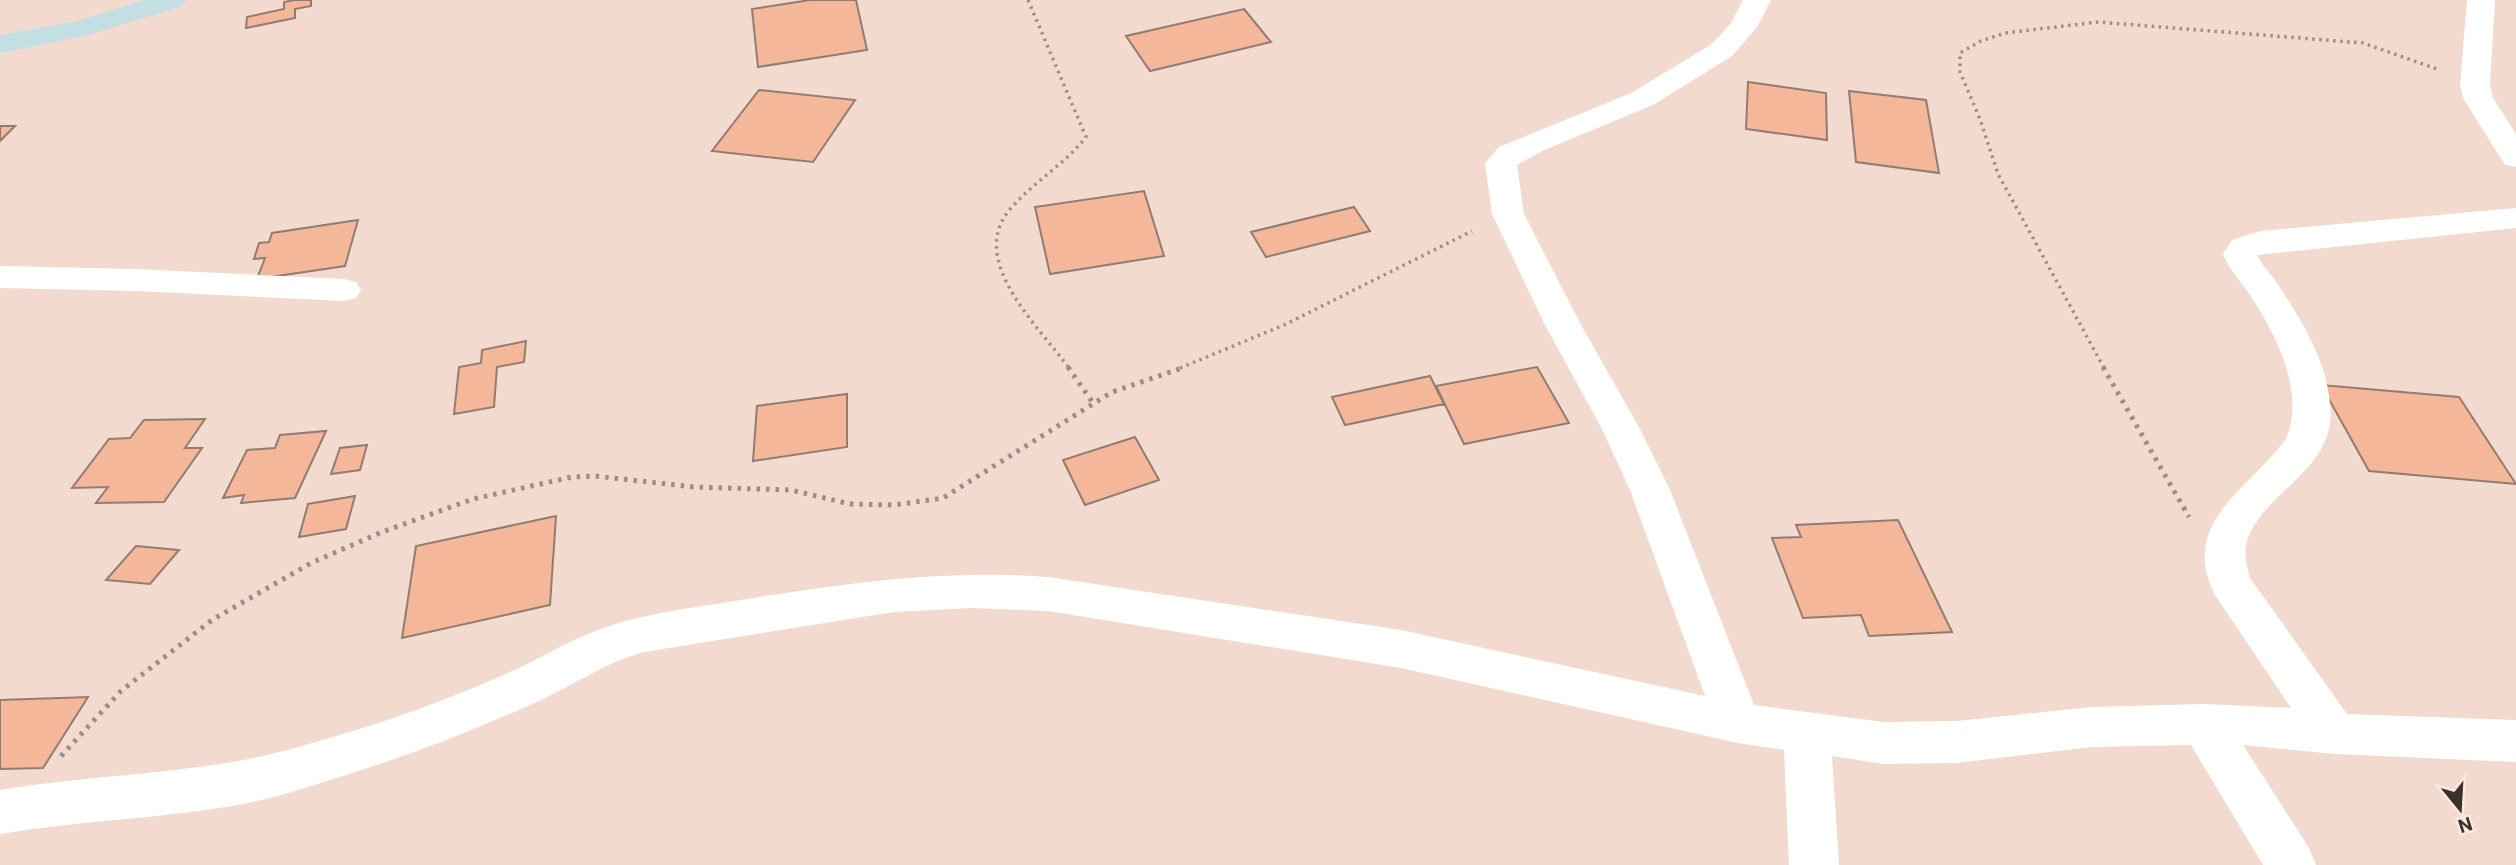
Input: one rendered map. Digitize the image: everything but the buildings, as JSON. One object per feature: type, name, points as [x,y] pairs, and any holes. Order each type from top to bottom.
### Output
[{"type":"street","points":[[0,44],[79,29],[172,0]]},
{"type":"street","points":[[1738,723],[1650,490],[1622,429],[1562,323],[1508,214],[1503,160],[1531,144],[1642,99],[1721,50],[1743,27],[1757,0]]},
{"type":"street","points":[[2481,0],[2475,57],[2480,98],[2516,159]]},
{"type":"street","points":[[2480,98],[2516,111]]},
{"type":"street","points":[[2335,734],[2230,583],[2225,542],[2239,514],[2299,453],[2308,438],[2313,409],[2305,369],[2261,286],[2241,258],[2241,251],[2261,242],[2516,218]]},
{"type":"street","points":[[0,277],[136,280],[344,290]]},
{"type":"street","points":[[10,810],[233,784],[325,761],[397,738],[486,703],[532,683],[593,651],[636,636],[813,606],[907,593],[953,590],[1010,590],[1048,594],[1401,649],[1738,723],[1807,735],[1884,743],[1945,742],[2091,727],[2204,724],[2263,725],[2335,734],[2516,741]]},
{"type":"street","points":[[2204,724],[2291,865]]},
{"type":"street","points":[[1807,735],[1814,865]]},
{"type":"path","points":[[1028,0],[1086,137],[1072,155],[1013,204],[1002,218],[997,232],[1003,274],[1016,302],[1093,403]]},
{"type":"path","points":[[2230,583],[2146,446],[1998,174],[1980,119],[1960,72],[1960,53],[1981,41],[2005,33],[2098,22],[2252,32],[2374,44],[2480,98]]},
{"type":"path","points":[[10,810],[98,712],[212,620],[311,563],[382,532],[473,499],[572,477],[595,476],[694,487],[791,489],[850,503],[914,504],[943,498],[1093,403],[1137,382],[1195,363],[1284,325],[1508,214]]}]
